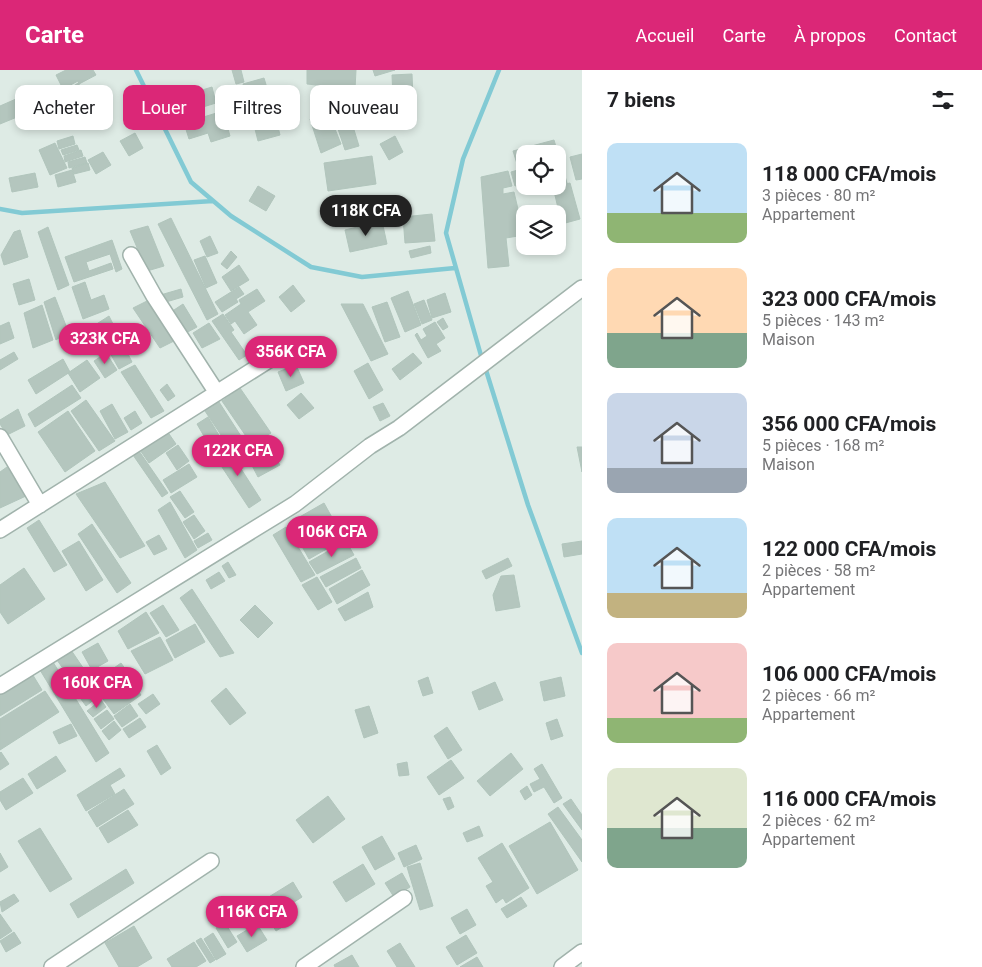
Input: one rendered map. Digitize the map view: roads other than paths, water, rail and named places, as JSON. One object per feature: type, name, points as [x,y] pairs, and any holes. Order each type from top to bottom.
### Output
[{"type":"street","points":[[132,255],[154,296],[217,393]]},
{"type":"street","points":[[0,686],[295,504],[370,446],[399,428],[582,288]]},
{"type":"street","points":[[0,530],[288,348]]},
{"type":"street","points":[[0,437],[40,504]]},
{"type":"street","points":[[52,967],[211,861]]},
{"type":"street","points":[[304,967],[404,898]]},
{"type":"street","points":[[562,967],[582,952]]},
{"type":"waterway","points":[[136,70],[191,182],[231,216],[311,267],[362,277],[455,268]]},
{"type":"waterway","points":[[482,359],[446,233],[463,159],[499,70]]},
{"type":"waterway","points":[[0,209],[22,213],[213,201]]},
{"type":"waterway","points":[[485,367],[528,505],[582,653]]}]
